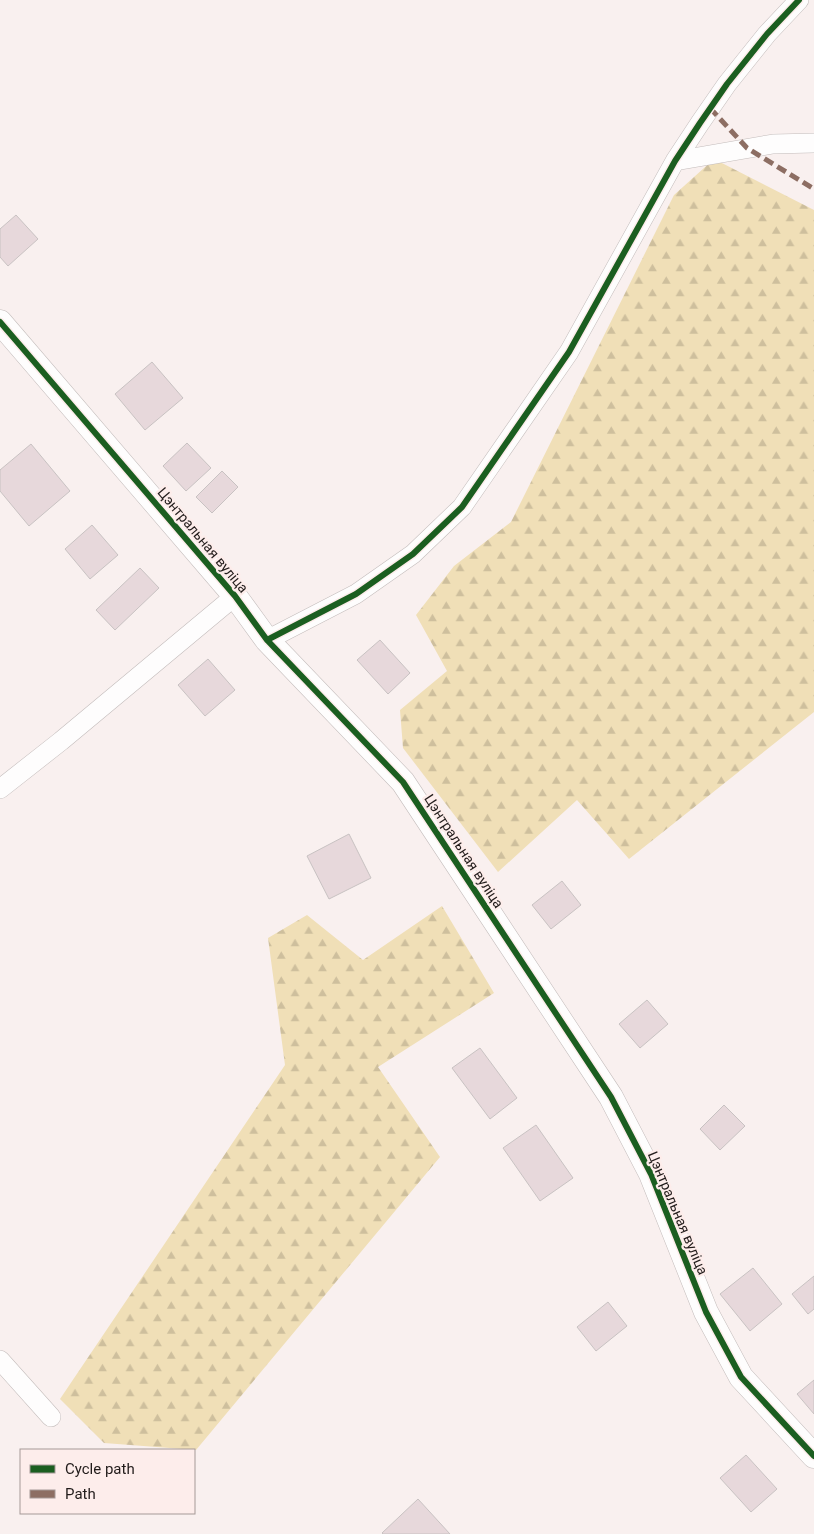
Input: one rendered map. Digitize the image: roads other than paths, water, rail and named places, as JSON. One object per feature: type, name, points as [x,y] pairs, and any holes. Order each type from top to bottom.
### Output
[{"type":"street","points":[[267,640],[356,594],[413,554],[462,507],[569,352],[675,161],[728,84],[767,34],[799,0]]},
{"type":"street","points":[[675,161],[773,144],[814,143]]},
{"type":"street","name":"Цэнтральная вуліца","points":[[0,322],[235,596],[267,640],[403,782],[611,1097],[651,1174],[706,1312],[741,1377],[814,1456]]},
{"type":"street","points":[[0,789],[61,741],[235,596]]},
{"type":"street","points":[[0,1360],[51,1417]]}]
